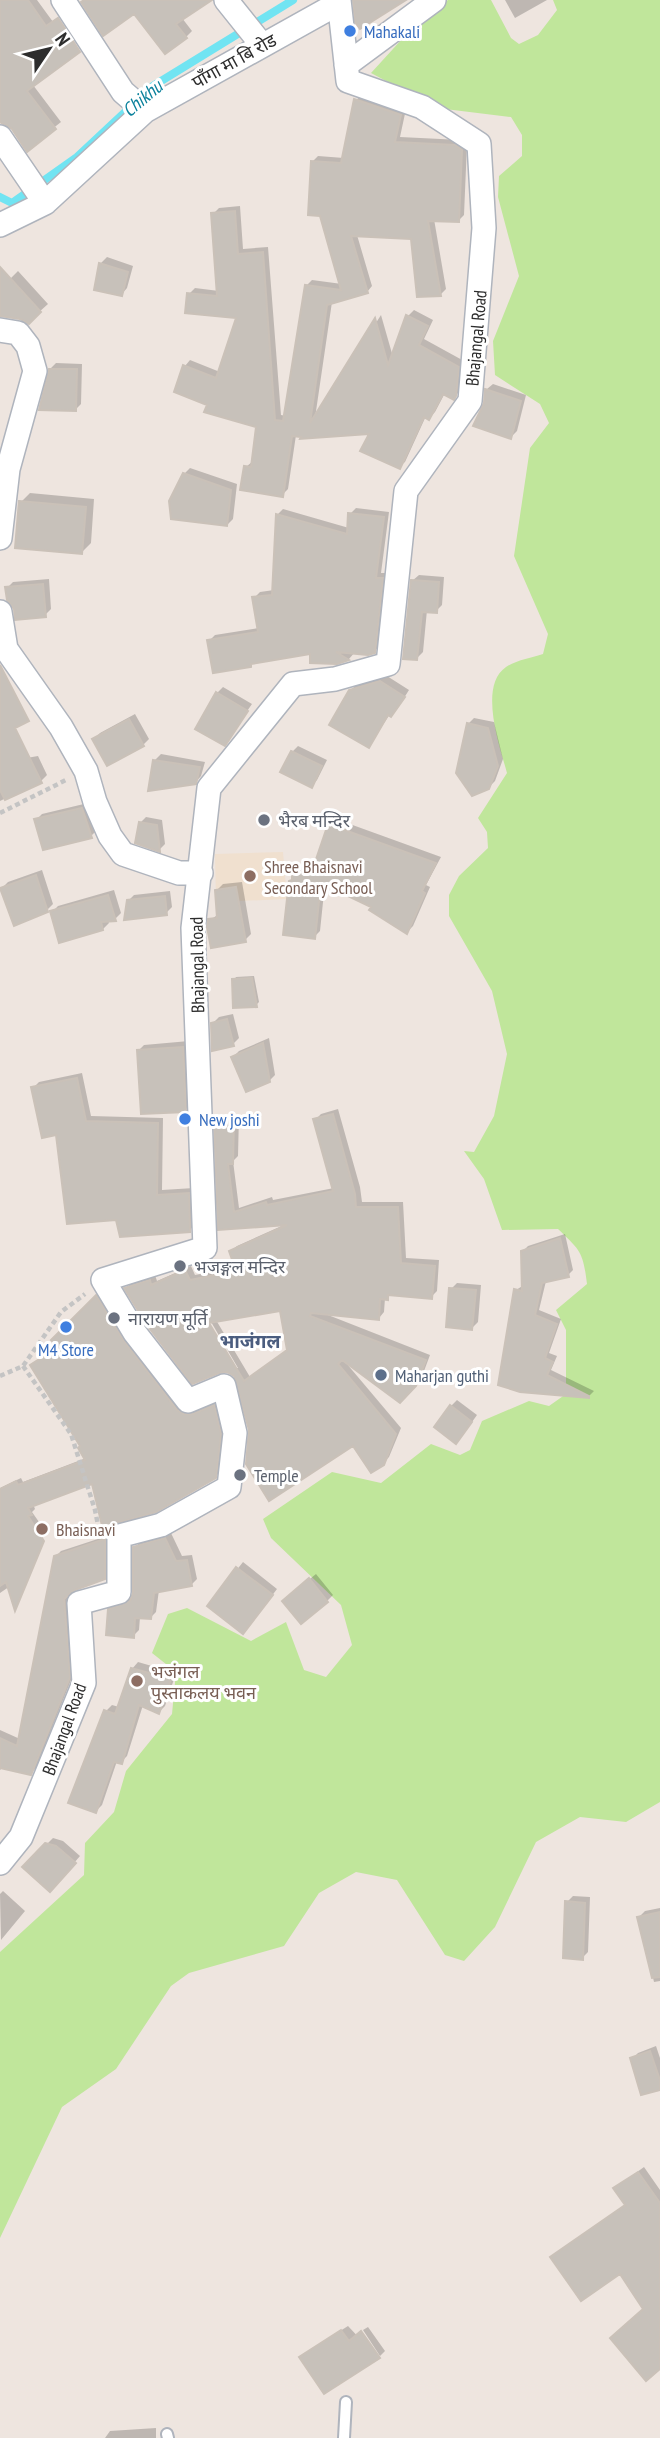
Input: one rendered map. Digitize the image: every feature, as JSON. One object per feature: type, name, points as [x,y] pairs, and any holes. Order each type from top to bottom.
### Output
[{"type":"street","points":[[63,0],[123,92],[145,111]]},
{"type":"street","points":[[226,0],[262,45]]},
{"type":"street","points":[[339,1],[346,65],[435,0]]},
{"type":"street","name":"पाँगा मा बि रोड","points":[[0,225],[45,203],[145,111],[339,1]]},
{"type":"street","name":"Bhajangal Road","points":[[103,1280],[205,1248],[193,928],[209,788],[293,684],[335,680],[388,664],[406,491],[470,401],[484,228],[480,144],[422,107],[348,80],[346,65]]},
{"type":"street","points":[[0,137],[45,203]]},
{"type":"street","points":[[0,330],[18,333],[28,346],[35,371],[8,469],[0,538]]},
{"type":"street","points":[[0,612],[6,649],[61,727],[86,771],[110,836],[123,854],[179,873],[201,873]]},
{"type":"street","points":[[103,1280],[135,1334],[188,1401],[224,1386],[235,1433],[229,1487],[161,1525],[119,1536],[119,1546]]},
{"type":"street","name":"Bhajangal Road","points":[[0,1863],[21,1837],[84,1682],[79,1603],[119,1592],[119,1546]]},
{"type":"lane","points":[[344,2438],[346,2403]]},
{"type":"path","points":[[0,813],[86,771]]},
{"type":"path","points":[[0,1376],[23,1366],[61,1311],[103,1280]]},
{"type":"path","points":[[23,1366],[71,1434],[95,1510],[101,1545],[119,1546]]},
{"type":"shaded area","name":"Shree Bhaisnavi Secondary School","points":[[283,852],[287,899],[216,902],[215,854]]},
{"type":"green space","points":[[448,0],[491,0],[511,38],[519,44],[538,35],[557,10],[553,0],[660,0],[660,1802],[626,1822],[580,1817],[536,1842],[495,1927],[464,1961],[445,1955],[397,1880],[356,1872],[319,1893],[284,1946],[189,1973],[171,1986],[116,2069],[62,2107],[0,2238],[0,1952],[84,1875],[85,1843],[114,1812],[126,1771],[172,1714],[176,1672],[152,1653],[168,1614],[187,1608],[251,1641],[286,1622],[304,1670],[326,1677],[352,1645],[341,1605],[271,1538],[263,1519],[332,1472],[381,1483],[431,1444],[460,1455],[470,1450],[482,1421],[529,1401],[549,1406],[566,1394],[566,1330],[556,1310],[587,1284],[584,1265],[576,1248],[558,1229],[502,1230],[484,1179],[464,1151],[474,1152],[494,1116],[507,1054],[492,991],[449,916],[449,895],[459,876],[488,848],[487,832],[478,818],[507,773],[493,717],[493,688],[506,667],[543,654],[548,634],[514,556],[530,448],[549,423],[540,404],[495,375],[493,341],[519,276],[498,197],[499,176],[522,156],[522,135],[511,117],[437,108],[371,73],[414,26]]},
{"type":"building","points":[[0,0],[28,0],[46,26],[58,18],[80,52],[27,91],[56,129],[27,152],[12,129],[0,122]]},
{"type":"building","points":[[212,0],[176,24],[187,38],[165,54],[134,14],[103,36],[81,2]]},
{"type":"building","points":[[353,0],[406,0],[360,29],[355,22]]},
{"type":"building","points":[[354,99],[401,115],[395,142],[455,145],[462,150],[459,222],[428,221],[441,296],[417,297],[411,239],[351,236],[368,293],[327,305],[310,423],[375,318],[388,365],[406,315],[428,326],[419,345],[459,367],[456,396],[454,400],[443,394],[429,420],[424,417],[400,469],[360,451],[369,434],[300,439],[301,437],[292,436],[283,497],[240,490],[244,466],[251,467],[256,427],[204,412],[207,405],[174,392],[183,365],[216,378],[236,318],[185,313],[187,293],[217,296],[211,213],[235,211],[238,254],[263,252],[275,420],[283,421],[305,285],[341,290],[320,216],[308,215],[311,161],[341,163]]},
{"type":"building","points":[[99,263],[128,272],[122,296],[94,290]]},
{"type":"building","points":[[0,267],[41,312],[29,324],[20,319],[0,316]]},
{"type":"building","points":[[49,369],[77,369],[76,411],[39,410]]},
{"type":"building","points":[[485,389],[521,401],[511,439],[473,426],[484,403]]},
{"type":"building","points":[[183,473],[231,490],[227,526],[171,519],[169,501]]},
{"type":"building","points":[[19,501],[86,507],[82,554],[15,548]]},
{"type":"building","points":[[348,513],[384,517],[376,578],[383,578],[375,653],[368,655],[336,652],[349,660],[337,664],[310,663],[310,654],[213,673],[207,640],[258,632],[252,597],[272,595],[276,514],[347,534]]},
{"type":"building","points":[[411,580],[439,582],[437,613],[422,612],[417,660],[403,659]]},
{"type":"building","points":[[43,584],[46,617],[15,620],[14,609],[7,600],[5,587]]},
{"type":"building","points":[[0,665],[29,721],[15,728],[42,783],[5,800],[0,790]]},
{"type":"building","points":[[380,681],[405,697],[391,717],[388,715],[369,748],[329,725],[349,690]]},
{"type":"building","points":[[216,692],[248,711],[225,746],[195,729]]},
{"type":"building","points":[[129,719],[144,746],[107,766],[92,739]]},
{"type":"building","points":[[467,723],[488,728],[498,766],[489,789],[472,796],[456,773]]},
{"type":"building","points":[[291,751],[322,766],[312,788],[280,772]]},
{"type":"building","points":[[153,760],[200,767],[196,784],[148,791]]},
{"type":"building","points":[[82,808],[92,838],[43,850],[34,819]]},
{"type":"building","points":[[139,822],[157,825],[160,852],[135,843]]},
{"type":"building","points":[[328,824],[436,863],[422,891],[425,893],[407,934],[369,910],[371,907],[321,883],[315,939],[283,935],[292,872],[312,871]]},
{"type":"building","points":[[36,875],[48,912],[14,926],[0,888]]},
{"type":"building","points":[[236,887],[246,942],[211,948],[207,927],[208,919],[217,918],[215,890]]},
{"type":"building","points":[[108,895],[116,921],[101,922],[103,930],[59,943],[50,911]]},
{"type":"building","points":[[165,896],[167,915],[124,920],[127,900]]},
{"type":"building","points":[[252,978],[257,1007],[233,1008],[232,979]]},
{"type":"building","points":[[227,1019],[234,1046],[212,1051],[211,1023]]},
{"type":"building","points":[[263,1043],[270,1082],[246,1092],[231,1057]]},
{"type":"building","points":[[183,1047],[186,1112],[141,1114],[137,1050]]},
{"type":"building","points":[[77,1078],[86,1121],[158,1123],[157,1195],[189,1193],[190,1232],[120,1237],[116,1220],[67,1224],[56,1135],[42,1138],[31,1087]]},
{"type":"building","points":[[333,1114],[355,1194],[356,1207],[398,1207],[401,1263],[435,1266],[432,1299],[388,1295],[388,1300],[380,1299],[379,1320],[311,1313],[310,1316],[426,1360],[416,1386],[400,1403],[342,1360],[338,1364],[396,1434],[384,1465],[371,1473],[353,1446],[269,1501],[246,1464],[249,1430],[234,1376],[227,1372],[219,1373],[192,1384],[147,1325],[124,1288],[150,1280],[151,1285],[185,1270],[190,1280],[236,1271],[229,1251],[287,1225],[218,1230],[214,1120],[234,1120],[233,1164],[228,1164],[234,1212],[266,1202],[267,1205],[333,1191],[313,1119]],"holes":[[[280,1311],[287,1350],[244,1381],[209,1323]]]},
{"type":"building","points":[[560,1238],[569,1277],[542,1283],[535,1315],[557,1324],[545,1358],[553,1362],[547,1375],[589,1398],[520,1392],[498,1385],[514,1289],[522,1291],[521,1251]]},
{"type":"building","points":[[449,1288],[476,1290],[472,1330],[446,1327]]},
{"type":"building","points":[[96,1295],[124,1341],[177,1410],[184,1414],[193,1414],[214,1405],[221,1434],[216,1478],[156,1512],[111,1525],[105,1538],[92,1484],[28,1508],[32,1515],[28,1516],[44,1541],[15,1611],[6,1582],[0,1586],[0,1489],[16,1481],[18,1485],[85,1460],[78,1448],[80,1446],[30,1365],[58,1347],[51,1340]]},
{"type":"building","points":[[450,1405],[472,1422],[456,1444],[434,1427]]},
{"type":"building","points":[[165,1538],[176,1561],[187,1560],[192,1586],[154,1593],[151,1619],[135,1618],[134,1638],[106,1635],[108,1609],[130,1601],[133,1593],[133,1547]]},
{"type":"building","points":[[105,1539],[105,1579],[75,1590],[64,1599],[70,1677],[31,1775],[0,1768],[0,1738],[17,1746],[54,1556]]},
{"type":"building","points":[[236,1567],[273,1595],[243,1634],[207,1606]]},
{"type":"building","points":[[309,1578],[328,1602],[301,1624],[282,1601]]},
{"type":"building","points":[[131,1668],[171,1679],[159,1714],[139,1705],[122,1764],[114,1762],[96,1813],[68,1803],[104,1710],[115,1714]]},
{"type":"building","points":[[45,1843],[56,1846],[76,1863],[50,1892],[22,1867]]},
{"type":"building","points":[[565,1901],[585,1903],[583,1960],[563,1958]]},
{"type":"building","points":[[660,1912],[660,1977],[652,1978],[637,1917]]},
{"type":"building","points":[[650,2051],[660,2080],[660,2090],[641,2095],[630,2058]]},
{"type":"building","points":[[638,2172],[660,2203],[660,2369],[646,2381],[610,2338],[643,2309],[620,2274],[581,2301],[550,2257],[625,2205],[613,2188]]},
{"type":"building","points":[[341,2330],[349,2341],[361,2331],[380,2358],[324,2394],[299,2357]]},
{"type":"waterway","name":"Chikhu","points":[[0,197],[12,203],[77,157],[153,86],[293,0]]},
{"type":"place","name":"Mahakali","points":[[350,31]]},
{"type":"place","name":"भैरब मन्दिर","points":[[264,820]]},
{"type":"place","name":"Shree Bhaisnavi Secondary School","points":[[250,876]]},
{"type":"place","name":"New joshi","points":[[185,1119]]},
{"type":"place","name":"भजङ्गल मन्दिर","points":[[180,1266]]},
{"type":"place","name":"नारायण मूर्ति","points":[[114,1318]]},
{"type":"place","name":"M4 Store","points":[[66,1327]]},
{"type":"place","name":"Maharjan guthi","points":[[381,1375]]},
{"type":"place","name":"Temple","points":[[240,1475]]},
{"type":"place","name":"Bhaisnavi","points":[[42,1529]]},
{"type":"place","name":"भजंगल पुस्ताकलय भवन","points":[[137,1681]]},
{"type":"district","name":"भाजंगल","points":[[250,1341]]}]
